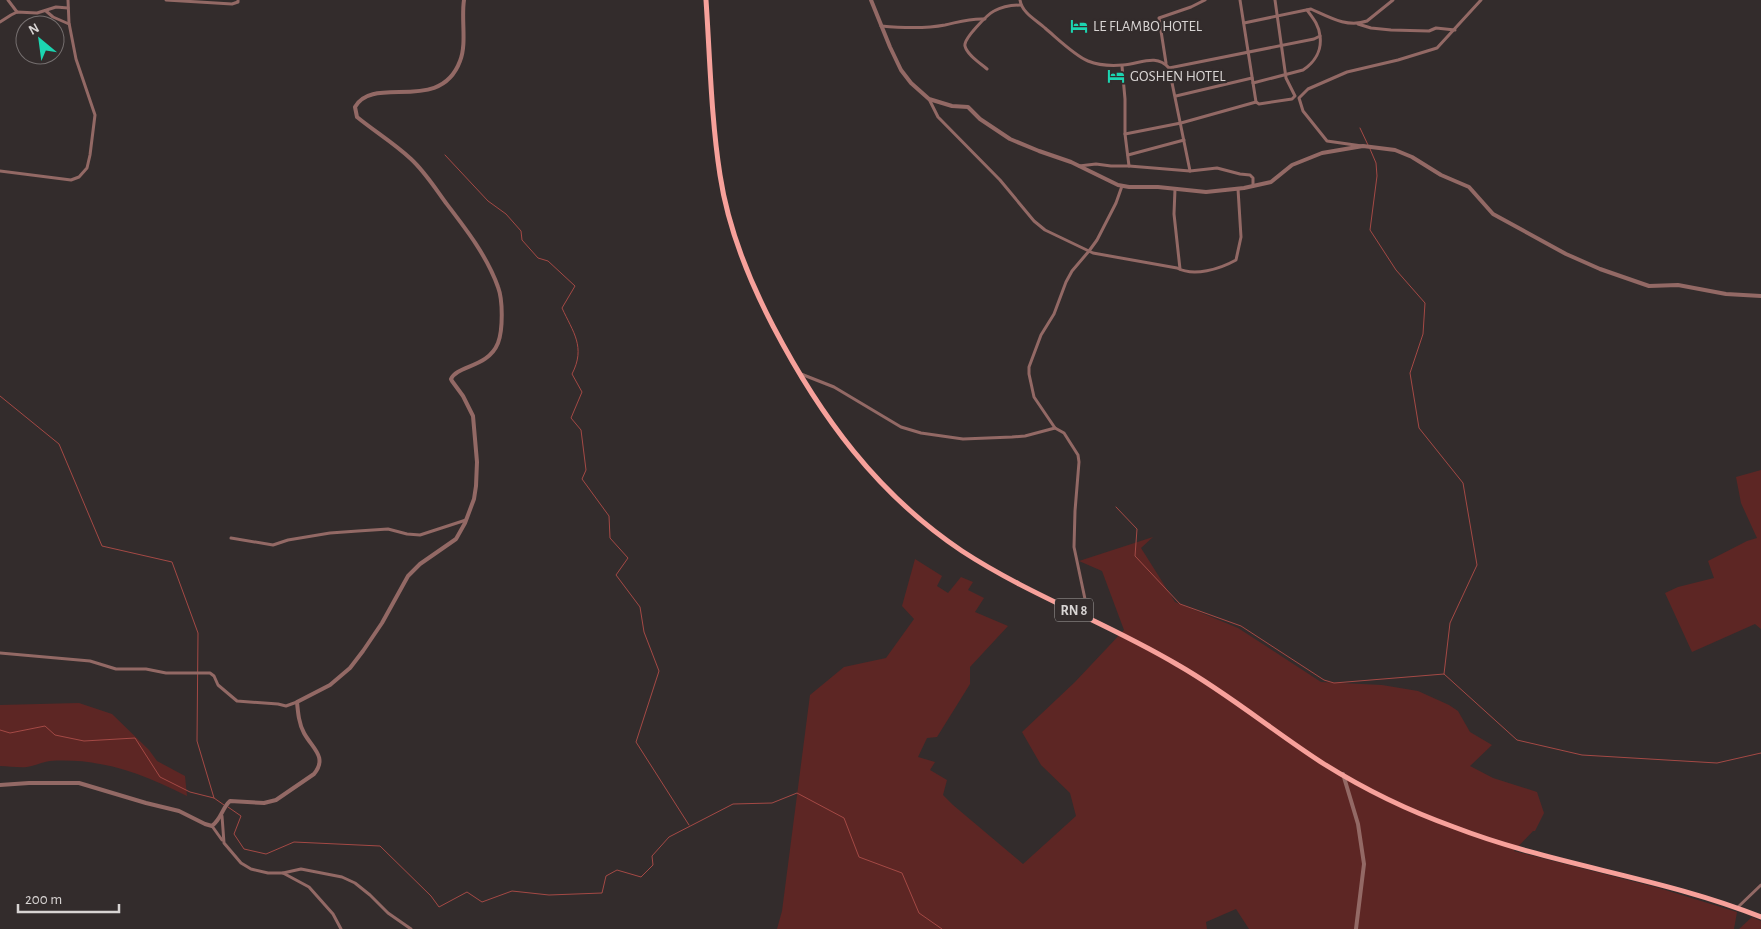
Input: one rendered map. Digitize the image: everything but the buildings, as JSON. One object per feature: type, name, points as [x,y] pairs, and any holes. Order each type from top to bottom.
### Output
[{"type":"main road","name":"RN 8","points":[[706,0],[720,177],[730,222],[752,283],[782,343],[814,398],[847,445],[874,476],[921,520],[960,549],[1010,579],[1116,630],[1183,667],[1327,766],[1405,807],[1450,826],[1506,846],[1671,886],[1761,917]]},
{"type":"street","points":[[8,0],[17,12]]},
{"type":"street","points":[[0,171],[71,180],[79,177],[87,168],[96,115],[76,58],[69,24],[68,0]]},
{"type":"street","points":[[166,0],[232,4],[239,1]]},
{"type":"street","points":[[0,653],[90,660],[116,669],[146,669],[166,673],[210,673],[214,676],[218,685],[237,700],[286,706],[330,685],[350,668],[382,623],[408,576],[420,564],[456,539],[474,499],[478,462],[474,416],[451,379],[456,372],[485,360],[497,345],[500,336],[501,312],[499,289],[475,242],[429,178],[392,143],[356,117],[355,107],[363,98],[380,94],[427,91],[442,85],[456,70],[461,60],[464,0]]},
{"type":"street","points":[[871,0],[901,70],[911,83],[929,100],[938,117],[1000,180],[1034,221],[1052,233],[1089,251],[1186,272],[1228,265],[1236,260],[1241,237],[1238,189]]},
{"type":"street","points":[[1020,0],[1026,13],[1087,61],[1122,66],[1156,59],[1166,63]]},
{"type":"street","points":[[1190,171],[1176,96],[1166,63],[1159,18],[1205,0]]},
{"type":"street","points":[[1240,0],[1256,102]]},
{"type":"street","points":[[1125,134],[1181,123],[1256,102],[1259,104],[1292,99],[1295,96],[1286,74],[1275,0]]},
{"type":"street","points":[[1355,24],[1367,20],[1393,0]]},
{"type":"street","points":[[1481,0],[1436,48],[1398,60],[1347,72],[1308,89],[1299,98],[1303,111],[1327,142],[1395,150],[1412,157],[1441,175],[1468,187],[1493,214],[1566,254],[1622,277],[1649,286],[1678,285],[1726,294],[1761,296]]},
{"type":"street","points":[[987,68],[969,53],[965,46],[966,39],[993,12],[1007,6],[1021,5]]},
{"type":"street","points":[[0,22],[17,12],[37,13],[56,7],[68,8]]},
{"type":"street","points":[[1244,23],[1311,9],[1346,23],[1371,28],[1429,31],[1436,28],[1454,30]]},
{"type":"street","points":[[45,10],[54,17],[69,24]]},
{"type":"street","points":[[1253,83],[1308,67],[1319,52],[1320,36],[1316,22],[1307,10]]},
{"type":"street","points":[[882,26],[913,29],[945,25],[974,18],[985,20]]},
{"type":"street","points":[[1169,68],[1282,46],[1320,36]]},
{"type":"street","points":[[1122,66],[1125,99],[1125,134],[1129,166]]},
{"type":"street","points":[[1176,96],[1252,78]]},
{"type":"street","points":[[929,100],[952,106],[968,107],[980,119],[1010,139],[1122,186],[1206,192],[1238,189],[1271,182],[1292,165],[1322,154],[1363,146]]},
{"type":"street","points":[[1128,155],[1184,140]]},
{"type":"street","points":[[1078,166],[1096,164],[1190,171],[1217,168],[1250,175],[1253,178],[1253,186]]},
{"type":"street","points":[[1089,618],[1074,547],[1078,455],[1064,433],[1054,428],[1034,397],[1029,374],[1041,336],[1054,314],[1066,282],[1089,251],[1116,203],[1122,186]]},
{"type":"street","points":[[1175,189],[1174,214],[1180,270]]},
{"type":"street","points":[[800,373],[834,387],[901,427],[921,433],[963,439],[1025,436],[1054,428]]},
{"type":"street","points":[[231,538],[273,545],[288,540],[388,529],[420,535],[466,520]]},
{"type":"street","points":[[212,826],[222,816],[226,806],[234,801],[264,803],[276,800],[319,769],[319,756],[303,732],[297,702]]},
{"type":"street","points":[[1343,774],[1358,824],[1364,864],[1356,929]]},
{"type":"street","points":[[0,786],[36,782],[79,783],[180,811],[212,826],[241,863],[251,869],[268,873],[283,873],[301,869],[342,877],[356,884],[388,913],[411,929]]},
{"type":"street","points":[[222,816],[224,843]]},
{"type":"street","points":[[283,873],[309,887],[334,914],[340,929]]},
{"type":"street","points":[[1737,908],[1761,885]]},
{"type":"shaded area","points":[[1761,470],[1761,629],[1755,624],[1692,652],[1665,593],[1678,587],[1714,578],[1708,561],[1747,541],[1757,538],[1741,503],[1736,477]]},
{"type":"shaded area","points":[[1153,537],[1141,548],[1175,602],[1238,628],[1321,682],[1382,685],[1418,691],[1458,711],[1470,732],[1492,745],[1470,766],[1493,778],[1537,792],[1544,813],[1535,831],[1514,851],[1659,888],[1737,912],[1734,929],[1249,929],[1236,909],[1206,922],[1207,929],[777,929],[782,911],[810,695],[844,667],[886,658],[914,619],[902,606],[915,559],[942,576],[937,586],[948,593],[961,577],[973,582],[968,590],[984,598],[975,612],[1008,626],[970,667],[970,684],[937,737],[927,738],[918,757],[935,762],[930,770],[947,780],[943,795],[1023,864],[1076,816],[1070,793],[1041,765],[1022,732],[1075,682],[1124,630],[1102,571],[1079,561]]},
{"type":"shaded area","points":[[79,703],[112,714],[149,750],[157,761],[185,776],[187,796],[137,774],[87,762],[50,761],[24,767],[0,766],[0,705]]},
{"type":"shaded area","points":[[1752,917],[1761,921],[1761,929],[1739,929]]},
{"type":"waterway","points":[[1360,128],[1368,145]]},
{"type":"waterway","points":[[1370,149],[1376,163],[1377,176],[1370,230],[1396,270],[1425,303],[1423,334],[1410,373],[1419,428],[1463,483],[1477,565],[1450,623],[1444,674]]},
{"type":"waterway","points":[[445,155],[488,201],[506,214],[521,231],[522,240],[538,258],[548,261],[575,286],[562,308],[574,332],[578,348],[578,356],[572,374],[582,392],[571,418],[581,430],[586,470],[582,479],[609,516],[610,538],[628,558],[616,575],[640,607],[644,632],[659,671],[636,742],[689,825]]},
{"type":"waterway","points":[[0,396],[59,444],[102,546],[172,562],[198,633],[197,741],[214,798]]},
{"type":"waterway","points":[[1116,507],[1137,529],[1135,556],[1180,604],[1241,626],[1324,680],[1334,683],[1444,674],[1517,740],[1582,755],[1717,763],[1761,753]]},
{"type":"waterway","points":[[0,730],[10,733],[45,726],[55,735],[84,741],[135,738],[160,777],[190,792],[214,798],[224,805]]},
{"type":"waterway","points":[[228,807],[241,816],[234,834],[244,849],[266,854],[294,842],[380,846],[431,896],[439,907],[467,892],[482,902],[512,891],[549,895],[602,893],[606,876],[617,870],[641,877],[653,865],[652,856],[669,837],[733,804],[772,803],[797,793],[844,818],[859,857],[902,873],[919,913],[942,929]]},
{"type":"place","name":"LE FLAMBO HOTEL","points":[[1079,26]]},
{"type":"place","name":"GOSHEN HOTEL","points":[[1116,76]]}]
